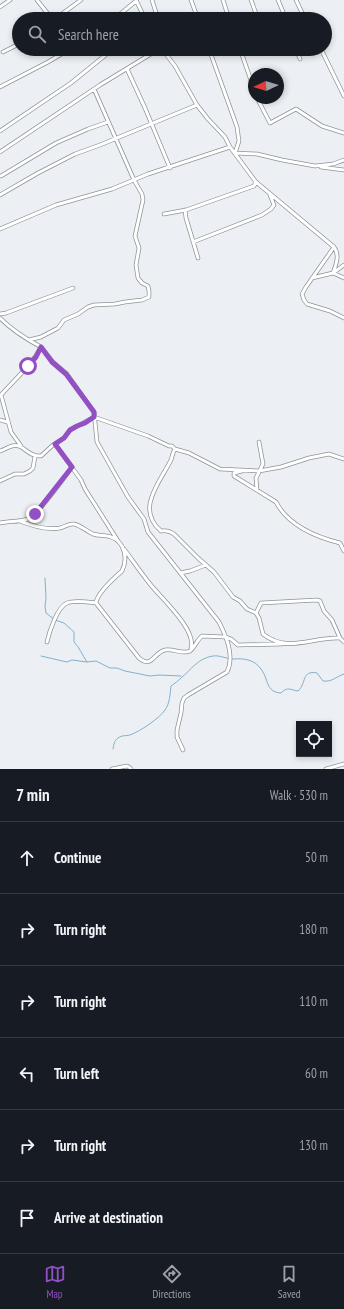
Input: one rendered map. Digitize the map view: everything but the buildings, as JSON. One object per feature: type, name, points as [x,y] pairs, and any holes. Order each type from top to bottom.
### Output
[{"type":"street","points":[[0,7],[10,0]]},
{"type":"street","points":[[37,0],[48,12]]},
{"type":"street","points":[[64,12],[81,0]]},
{"type":"street","points":[[122,12],[136,0],[142,12]]},
{"type":"street","points":[[152,0],[156,12]]},
{"type":"street","points":[[191,0],[195,12]]},
{"type":"street","points":[[223,0],[227,12]]},
{"type":"street","points":[[251,0],[255,12]]},
{"type":"street","points":[[278,0],[283,12]]},
{"type":"street","points":[[296,0],[302,12]]},
{"type":"street","points":[[3,52],[12,48]]},
{"type":"street","points":[[0,87],[58,56]]},
{"type":"street","points":[[0,131],[71,83],[105,56]]},
{"type":"street","points":[[0,152],[94,89],[149,56]]},
{"type":"street","points":[[167,56],[175,66],[197,105],[208,120],[225,137],[230,147],[256,182],[334,247],[338,256],[333,273]]},
{"type":"street","points":[[212,56],[237,127],[239,141],[235,153]]},
{"type":"street","points":[[242,56],[248,72]]},
{"type":"street","points":[[324,56],[344,96]]},
{"type":"street","points":[[127,69],[170,168]]},
{"type":"street","points":[[29,340],[58,328],[64,320],[78,314],[88,307],[94,305],[142,300],[149,297],[148,286],[142,283],[138,278],[136,271],[139,248],[135,236],[143,200],[142,194],[134,180],[94,89]]},
{"type":"street","points":[[260,104],[270,123],[296,109],[322,126],[344,133]]},
{"type":"street","points":[[0,195],[38,172],[74,154],[197,105]]},
{"type":"street","points":[[1,176],[56,143],[108,122]]},
{"type":"street","points":[[0,229],[56,205],[112,189],[230,147]]},
{"type":"street","points":[[235,153],[257,154],[282,160],[344,170]]},
{"type":"street","points":[[315,166],[333,164],[344,160]]},
{"type":"street","points":[[164,214],[185,210],[242,191],[254,186],[256,182]]},
{"type":"street","points":[[194,242],[250,220],[266,212],[274,205],[270,194]]},
{"type":"street","points":[[185,210],[198,258]]},
{"type":"street","points":[[334,247],[302,294],[307,304],[330,311],[344,318]]},
{"type":"street","points":[[312,278],[333,273],[344,265]]},
{"type":"street","points":[[333,273],[344,278]]},
{"type":"street","points":[[0,314],[73,288]]},
{"type":"street","points":[[0,318],[8,327],[41,347],[52,362],[66,374],[83,396],[92,409],[97,442],[128,497],[144,519],[148,532],[219,622],[226,638],[230,649],[230,667],[227,672],[184,698],[182,703],[177,737],[183,750]]},
{"type":"street","points":[[41,347],[36,357],[1,395],[7,414],[7,422],[12,435],[28,453],[35,456],[40,456],[64,438],[70,430],[94,417]]},
{"type":"street","points":[[94,417],[148,436],[172,446],[175,449],[189,453],[220,469],[259,471],[281,467],[309,458],[329,454],[344,459]]},
{"type":"street","points":[[0,420],[7,422]]},
{"type":"street","points":[[257,490],[256,478],[263,464],[259,442]]},
{"type":"street","points":[[55,444],[81,480],[119,543],[149,583],[178,616],[190,636],[192,644],[190,651]]},
{"type":"street","points":[[0,451],[13,445],[22,447]]},
{"type":"street","points":[[175,449],[170,462],[153,493],[150,503],[150,515],[158,529],[161,531],[170,531],[174,534],[214,572],[233,597],[240,600],[247,609],[256,613],[259,618],[263,634],[269,638],[284,643]]},
{"type":"street","points":[[0,481],[15,474],[24,474],[30,471],[33,468],[35,456]]},
{"type":"street","points":[[0,523],[20,521],[32,517],[72,467]]},
{"type":"street","points":[[246,470],[234,473],[234,476],[276,502],[286,517],[311,533],[340,543],[344,551]]},
{"type":"street","points":[[20,521],[34,526],[53,528],[61,528],[72,524],[80,526],[94,534],[111,537],[119,543]]},
{"type":"street","points":[[96,603],[99,595],[122,571],[125,561],[124,549]]},
{"type":"street","points":[[180,573],[206,565]]},
{"type":"street","points":[[256,613],[261,603],[317,600],[332,620],[340,638],[344,642]]},
{"type":"street","points":[[47,642],[51,627],[62,606],[66,603],[86,602],[96,603],[138,658],[144,662],[152,660],[162,651],[167,650],[185,653],[190,651],[202,636],[231,639],[238,645],[284,643],[300,644],[340,638]]},
{"type":"street","points":[[326,769],[344,764]]},
{"type":"street","points":[[112,769],[128,766],[130,766],[130,769]]},
{"type":"waterway","points":[[45,578],[46,613],[55,620],[64,623],[74,632],[74,642],[87,662]]},
{"type":"waterway","points":[[41,656],[67,662],[72,660],[87,662],[96,661],[110,668],[117,668],[150,676],[181,676]]},
{"type":"waterway","points":[[113,749],[115,741],[118,738],[139,731],[154,721],[165,710],[168,704],[171,686],[195,665],[208,657],[218,656],[231,659],[245,659],[252,662],[259,666],[264,673],[270,688],[281,693],[287,689],[298,691],[301,688],[306,675],[309,673],[317,673],[323,681],[332,680],[344,674]]},
{"type":"route","points":[[28,366],[36,357],[41,347],[52,362],[66,374],[94,412],[94,417],[70,430],[64,438],[55,444],[72,467],[57,488],[35,514]]}]
